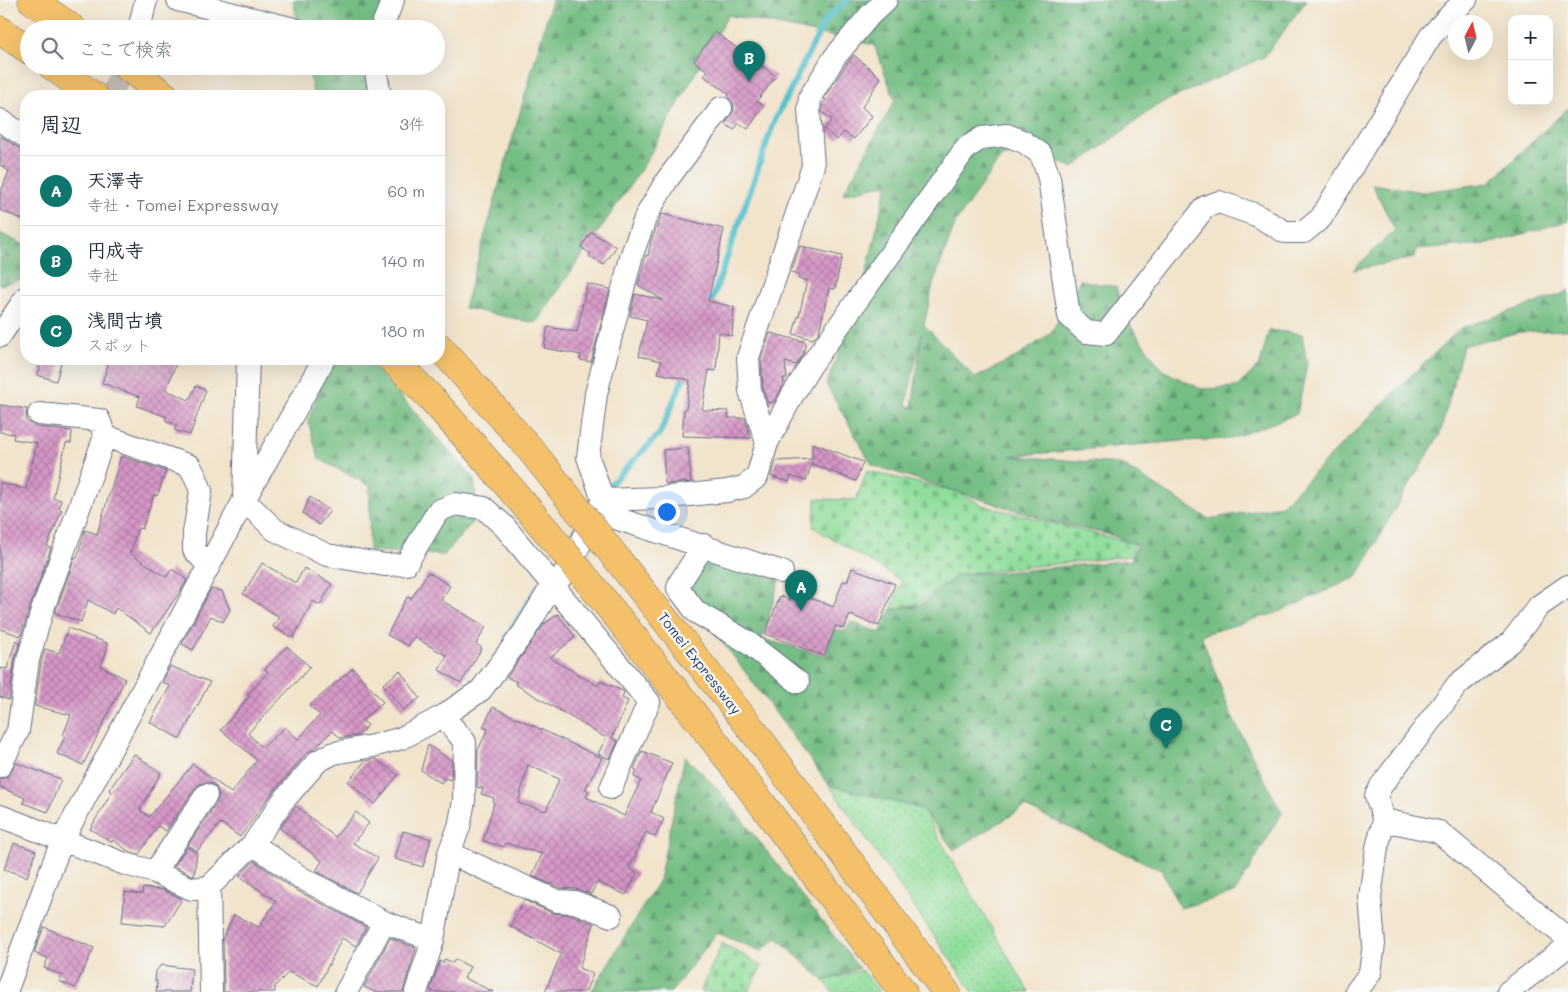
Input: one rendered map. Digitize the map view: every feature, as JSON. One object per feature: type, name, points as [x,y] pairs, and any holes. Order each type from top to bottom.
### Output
[{"type":"highway","points":[[32,0],[60,20]]},
{"type":"highway","points":[[0,30],[20,44]]},
{"type":"highway","points":[[65,75],[86,90]]},
{"type":"highway","points":[[138,75],[157,90]]},
{"type":"highway","name":"Tomei Expressway","points":[[446,354],[530,450],[758,737],[946,992]]},
{"type":"highway","points":[[398,365],[432,399],[502,476],[652,658],[903,992]]},
{"type":"street","points":[[141,20],[146,0]]},
{"type":"street","points":[[178,0],[258,20]]},
{"type":"street","points":[[385,20],[393,0]]},
{"type":"street","points":[[767,443],[750,391],[748,357],[813,166],[810,98],[834,58],[870,15],[886,0]]},
{"type":"street","points":[[600,506],[744,487],[757,477],[767,443],[811,365],[966,148],[982,138],[1007,135],[1024,142],[1041,154],[1049,178],[1069,316],[1086,332],[1106,334],[1205,207],[1219,202],[1256,214],[1285,232],[1304,232],[1321,218],[1430,37],[1466,0]]},
{"type":"street","points":[[376,75],[379,90]]},
{"type":"street","points":[[0,816],[124,864],[154,872],[192,890],[209,887],[253,844],[282,802],[318,761],[334,753],[373,746],[402,738],[443,716],[481,690],[524,632],[552,586],[564,574],[600,506],[588,457],[596,394],[632,254],[646,216],[667,180],[721,108]]},
{"type":"street","points":[[0,120],[20,133]]},
{"type":"street","points":[[0,336],[20,306]]},
{"type":"street","points":[[248,365],[244,500],[275,530],[327,555],[385,565],[406,564],[438,511],[455,504],[484,508],[504,526],[649,702],[611,788]]},
{"type":"street","points":[[6,992],[52,864],[63,839],[244,500],[321,365]]},
{"type":"street","points":[[0,766],[18,730],[28,660],[42,611],[105,436],[99,420],[39,414]]},
{"type":"street","points":[[105,436],[190,466],[201,491],[194,533],[194,550],[209,566]]},
{"type":"street","points":[[600,506],[782,572]]},
{"type":"street","points":[[704,545],[678,588],[696,612],[746,641],[798,682]]},
{"type":"street","points":[[1356,992],[1370,973],[1374,944],[1370,896],[1377,848],[1384,820],[1376,796],[1381,786],[1458,684],[1511,642],[1539,606],[1568,586]]},
{"type":"street","points":[[416,992],[433,940],[449,853],[459,827],[464,801],[465,742],[443,716]]},
{"type":"street","points":[[154,872],[206,795]]},
{"type":"street","points":[[1384,820],[1439,832],[1568,939]]},
{"type":"street","points":[[253,844],[300,877],[384,922],[433,940]]},
{"type":"street","points":[[449,853],[557,901],[575,902],[611,916]]},
{"type":"street","points":[[209,887],[211,992]]},
{"type":"street","points":[[346,992],[384,922]]},
{"type":"street","points":[[1508,992],[1568,946]]},
{"type":"green space","points":[[293,0],[393,0],[385,20],[297,20]]},
{"type":"green space","points":[[552,0],[1307,0],[1264,57],[1159,104],[1073,168],[1035,150],[1001,157],[956,222],[933,284],[924,325],[975,378],[1018,356],[1051,333],[1080,280],[1116,287],[1132,328],[1162,370],[1201,389],[1237,387],[1260,364],[1269,330],[1302,334],[1307,364],[1297,414],[1230,439],[1182,441],[1010,456],[1121,464],[1209,519],[1281,506],[1396,390],[1461,328],[1562,294],[1568,290],[1568,330],[1520,332],[1463,346],[1440,434],[1394,510],[1357,577],[1276,613],[1201,635],[1231,715],[1282,813],[1235,893],[1180,908],[1161,870],[1025,807],[954,850],[922,809],[829,785],[734,657],[678,588],[711,547],[782,572],[762,639],[826,656],[834,629],[845,632],[851,622],[880,633],[891,610],[921,604],[960,574],[1008,572],[1131,560],[1137,545],[1111,535],[1050,521],[872,465],[826,384],[860,301],[887,184],[843,194],[895,100],[874,45],[728,15],[644,165],[536,323],[464,308]],"holes":[[[922,334],[912,407],[906,404]]]},
{"type":"green space","points":[[309,75],[388,75],[390,90],[313,90]]},
{"type":"green space","points":[[1568,108],[1568,221],[1488,244],[1416,249],[1414,258],[1353,270],[1395,230],[1372,184],[1423,192],[1489,183]]},
{"type":"green space","points":[[0,233],[20,243],[20,280],[0,285]]},
{"type":"green space","points":[[330,365],[372,365],[474,478],[478,516],[444,555],[369,551],[370,486],[319,459],[308,421]]},
{"type":"green space","points":[[867,471],[958,492],[982,505],[1135,544],[1131,556],[960,574],[918,603],[891,610],[902,581],[813,527],[816,499],[856,500]]},
{"type":"green space","points":[[685,756],[716,787],[859,968],[824,981],[777,938],[761,951],[717,933],[671,992],[591,992],[659,880]]},
{"type":"green space","points":[[829,785],[922,809],[1029,992],[973,992]]},
{"type":"green space","points":[[722,943],[762,966],[748,992],[700,992]]},
{"type":"green space","points":[[862,970],[880,992],[833,992],[824,981]]},
{"type":"building","points":[[715,32],[776,76],[757,101],[764,106],[748,129],[739,123],[734,130],[725,124],[734,110],[733,102],[728,97],[729,94],[704,76],[708,71],[694,61]]},
{"type":"building","points":[[854,55],[881,78],[862,107],[872,116],[854,139],[844,132],[837,140],[824,129],[832,120],[822,112],[823,104],[826,100],[824,99]]},
{"type":"building","points":[[0,136],[20,148],[20,218],[0,210],[0,194],[9,171],[0,165]]},
{"type":"building","points":[[662,214],[724,229],[708,301],[734,307],[732,336],[719,332],[716,371],[709,370],[702,410],[729,411],[728,418],[745,418],[751,438],[682,436],[684,409],[686,409],[690,380],[658,373],[661,361],[639,356],[647,320],[630,316],[635,294],[663,300],[638,285],[646,255],[648,256],[651,241]]},
{"type":"building","points":[[591,232],[616,247],[604,265],[589,257],[591,254],[581,247]]},
{"type":"building","points":[[800,246],[842,256],[835,289],[829,288],[819,332],[813,339],[793,334],[807,280],[798,279],[800,274],[791,272]]},
{"type":"building","points":[[587,284],[610,289],[591,362],[580,360],[581,355],[544,348],[548,327],[577,332]]},
{"type":"building","points":[[770,333],[806,342],[803,354],[796,365],[785,362],[787,378],[783,378],[784,384],[774,402],[768,403],[763,389],[761,359]]},
{"type":"building","points":[[38,365],[60,365],[56,381],[37,375],[40,369]]},
{"type":"building","points":[[108,365],[176,365],[166,390],[189,400],[196,386],[206,390],[190,435],[174,430],[177,425],[165,420],[167,417],[137,406],[140,397],[102,383]]},
{"type":"building","points":[[0,405],[27,409],[26,421],[37,427],[72,431],[71,443],[66,443],[53,498],[61,500],[59,509],[62,510],[47,546],[51,548],[21,636],[0,629],[0,483],[26,489],[37,443],[13,439],[14,434],[0,432]]},
{"type":"building","points":[[812,443],[863,462],[856,481],[812,464],[812,462],[806,481],[791,476],[789,482],[771,476],[776,461],[812,459]]},
{"type":"building","points":[[688,448],[691,482],[665,483],[663,450]]},
{"type":"building","points":[[121,456],[166,471],[157,496],[154,495],[142,529],[138,528],[130,553],[166,577],[172,569],[187,580],[151,633],[116,608],[113,614],[88,600],[81,622],[55,613],[75,557],[77,558],[85,530],[97,534]]},
{"type":"building","points":[[310,497],[330,511],[319,525],[303,513]]},
{"type":"building","points":[[262,563],[296,583],[304,568],[332,584],[320,605],[313,601],[293,638],[273,627],[279,617],[243,594]]},
{"type":"building","points":[[852,568],[895,584],[879,626],[850,615],[844,629],[836,626],[824,656],[765,634],[780,596],[789,600],[791,590],[833,607],[843,581],[847,582]]},
{"type":"building","points":[[428,572],[450,586],[441,600],[486,627],[476,644],[482,648],[461,683],[439,670],[447,656],[414,637],[408,646],[387,635],[407,597],[411,599]]},
{"type":"building","points":[[211,589],[222,591],[230,610],[223,622],[211,616],[193,650],[182,644]]},
{"type":"building","points":[[558,614],[575,637],[550,658],[598,686],[600,681],[623,691],[622,698],[628,701],[612,738],[618,741],[610,759],[598,754],[606,738],[515,684],[517,682],[507,677],[544,624]]},
{"type":"building","points":[[68,628],[107,643],[107,649],[101,666],[125,679],[83,765],[57,754],[71,715],[35,706],[41,663],[45,649],[59,653]]},
{"type":"building","points":[[16,640],[20,642],[15,658],[9,700],[0,697],[0,668],[7,669]]},
{"type":"building","points":[[287,646],[310,667],[248,733],[262,748],[285,727],[298,739],[320,715],[309,706],[353,668],[383,702],[362,721],[368,725],[359,735],[341,738],[332,731],[316,747],[308,752],[272,793],[240,837],[221,823],[197,851],[188,845],[217,802],[219,796],[213,784],[207,782],[201,783],[195,788],[166,831],[158,826],[139,854],[130,852],[113,840],[112,842],[90,829],[112,792],[109,790],[134,754],[161,773],[140,810],[149,817],[193,764],[231,793],[257,760],[221,730],[249,697],[247,695],[268,672],[265,669]]},
{"type":"building","points":[[170,666],[210,682],[180,739],[150,722],[170,686],[162,682]]},
{"type":"building","points":[[400,671],[420,698],[403,710],[383,684]]},
{"type":"building","points":[[493,707],[602,758],[585,789],[589,791],[586,797],[624,816],[641,780],[634,777],[637,771],[634,769],[642,751],[672,763],[651,812],[664,819],[655,837],[646,832],[629,868],[637,873],[626,895],[597,882],[591,894],[576,889],[560,888],[532,876],[542,854],[505,843],[504,847],[483,841],[494,798],[481,794],[483,789],[477,787],[478,750],[488,729],[483,727]],"holes":[[[528,765],[559,779],[546,811],[518,803]]]},
{"type":"building","points":[[428,745],[452,761],[451,780],[445,778],[441,783],[421,770]]},
{"type":"building","points":[[376,759],[398,775],[375,804],[348,782],[365,761]]},
{"type":"building","points":[[16,763],[61,779],[48,812],[23,803],[25,798],[0,787],[0,779],[7,777]]},
{"type":"building","points":[[296,806],[335,837],[356,812],[369,823],[353,843],[378,858],[357,893],[316,871],[322,861],[280,828]]},
{"type":"building","points":[[403,831],[431,839],[423,867],[395,859]]},
{"type":"building","points":[[14,843],[36,851],[27,877],[4,869]]},
{"type":"building","points":[[187,847],[197,853],[194,876],[174,866]]},
{"type":"building","points":[[254,861],[294,889],[366,927],[356,946],[342,938],[318,986],[289,972],[275,986],[275,992],[224,992],[223,938],[234,915],[259,927],[276,901],[239,876]]},
{"type":"building","points":[[143,888],[163,890],[182,899],[165,926],[122,922],[125,892],[142,894]]},
{"type":"building","points":[[524,900],[552,913],[572,915],[594,924],[579,968],[593,974],[585,992],[545,992],[561,954],[510,926]]},
{"type":"building","points":[[44,927],[94,948],[75,988],[59,981],[62,975],[44,968],[48,958],[34,953]]},
{"type":"building","points":[[390,938],[416,948],[403,992],[375,992],[364,987]]},
{"type":"building","points":[[445,959],[453,963],[455,959],[470,967],[464,978],[494,992],[434,992],[430,990],[440,961],[443,963]]},
{"type":"building","points":[[161,965],[192,969],[190,992],[156,992],[156,971]]},
{"type":"waterway","points":[[709,309],[774,122],[825,21],[847,0]]},
{"type":"waterway","points":[[607,488],[660,433],[686,372]]},
{"type":"waterway","points":[[507,637],[538,587]]},
{"type":"tunnel","points":[[114,90],[120,75]]},
{"type":"place","name":"円成寺","points":[[749,82]]},
{"type":"place","name":"天澤寺","points":[[801,611]]},
{"type":"place","name":"浅間古墳","points":[[1166,749]]}]
